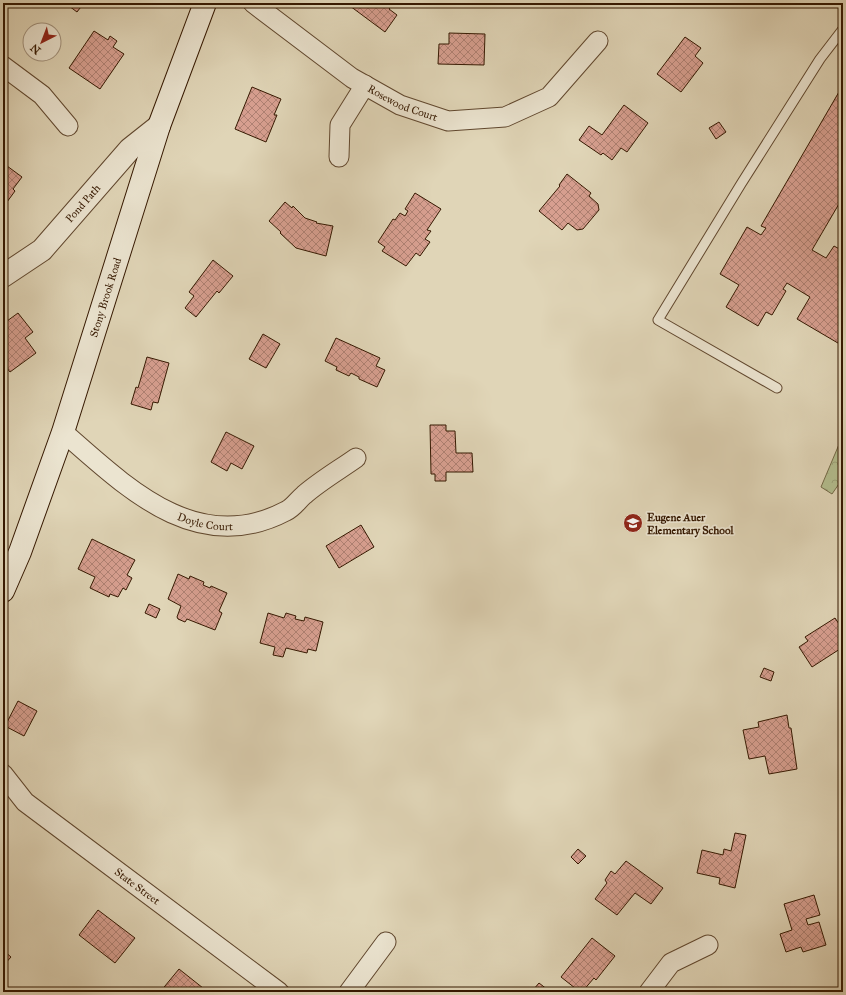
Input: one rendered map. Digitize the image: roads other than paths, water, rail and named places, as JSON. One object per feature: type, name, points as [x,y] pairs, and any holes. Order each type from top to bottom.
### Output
[{"type":"main road","name":"Stony Brook Road","points":[[3,591],[17,558],[63,432],[159,126],[204,3]]},
{"type":"main road","name":"Pond Path","points":[[3,276],[42,250],[130,149],[159,126]]},
{"type":"street","name":"Rosewood Court","points":[[253,3],[352,78],[400,105],[448,121],[505,117],[548,97],[598,40]]},
{"type":"street","points":[[3,66],[42,95],[68,126]]},
{"type":"street","points":[[339,157],[340,126],[365,85]]},
{"type":"street","name":"Doyle Court","points":[[63,432],[120,481],[148,502],[174,514],[214,526],[238,527],[288,510],[304,495],[356,458]]},
{"type":"street","name":"State Street","points":[[3,774],[25,802],[278,992]]},
{"type":"street","points":[[349,992],[386,942]]},
{"type":"street","points":[[649,992],[671,963],[708,945]]},
{"type":"lane","points":[[777,388],[658,320],[684,275],[820,59],[843,29]]},
{"type":"place","name":"Eugene Auer Elementary School","points":[[633,523]]}]
